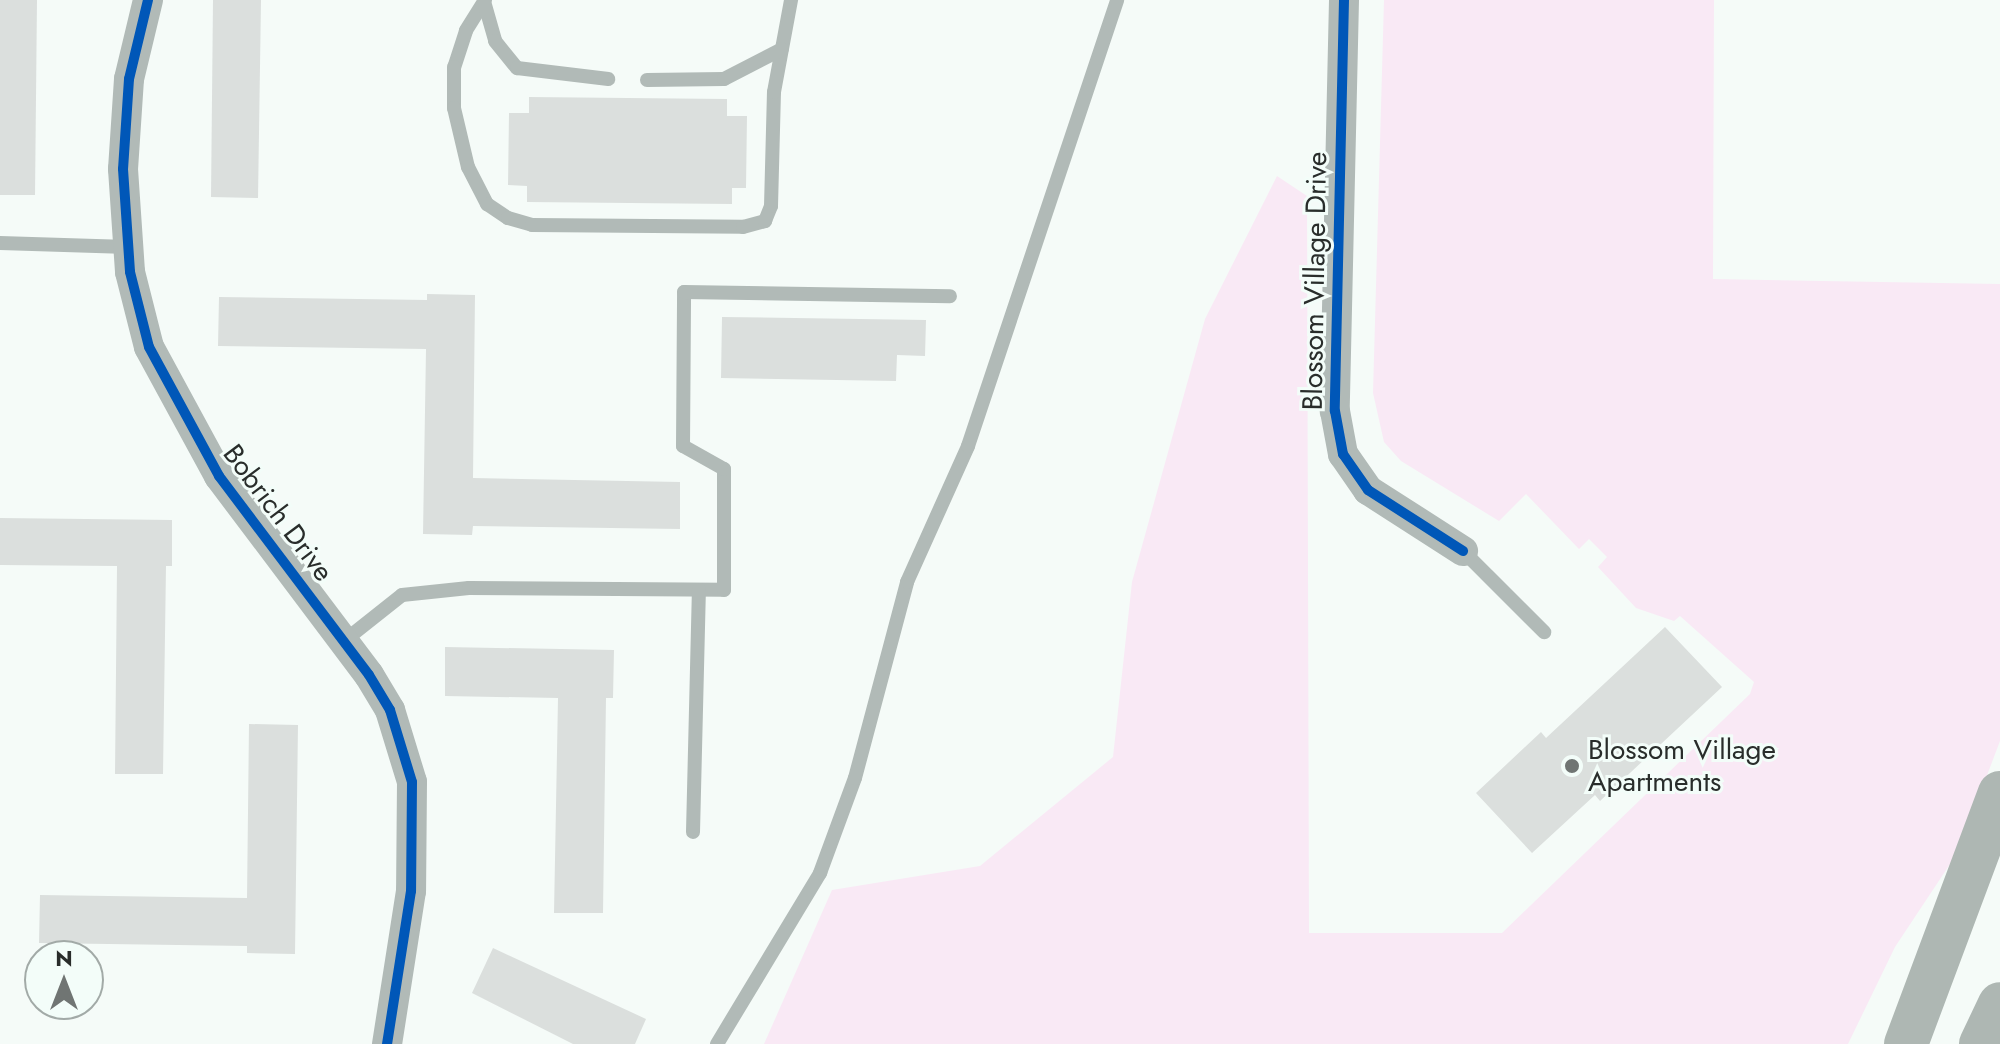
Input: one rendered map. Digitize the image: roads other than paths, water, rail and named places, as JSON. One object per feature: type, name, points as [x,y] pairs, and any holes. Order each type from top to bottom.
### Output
[{"type":"highway","points":[[1906,1044],[2000,793]]},
{"type":"highway","points":[[1981,1044],[2000,1004]]},
{"type":"street","name":"Bobrich Drive","points":[[148,0],[129,79],[123,169],[128,247],[149,347],[198,445],[344,641],[390,710],[404,747],[415,809],[411,891],[387,1044]]},
{"type":"street","name":"Blossom Village Drive","points":[[1344,0],[1335,411],[1343,454],[1368,490],[1463,551]]},
{"type":"lane","points":[[485,3],[466,31],[454,67],[454,108],[468,167],[487,204],[508,218],[532,225],[743,227],[765,221],[771,206],[774,92],[791,0]]},
{"type":"lane","points":[[717,1044],[820,873],[855,778],[907,582],[968,446],[1117,0]]},
{"type":"lane","points":[[485,3],[495,41],[517,68],[608,79]]},
{"type":"lane","points":[[647,80],[724,79],[782,49]]},
{"type":"lane","points":[[0,243],[128,247]]},
{"type":"lane","points":[[344,641],[402,595],[469,588],[724,590],[724,469],[683,446],[684,292],[950,296]]},
{"type":"lane","points":[[1463,551],[1544,632]]},
{"type":"lane","points":[[693,832],[699,590]]},
{"type":"place","name":"Blossom Village Apartments","points":[[1572,766]]}]
